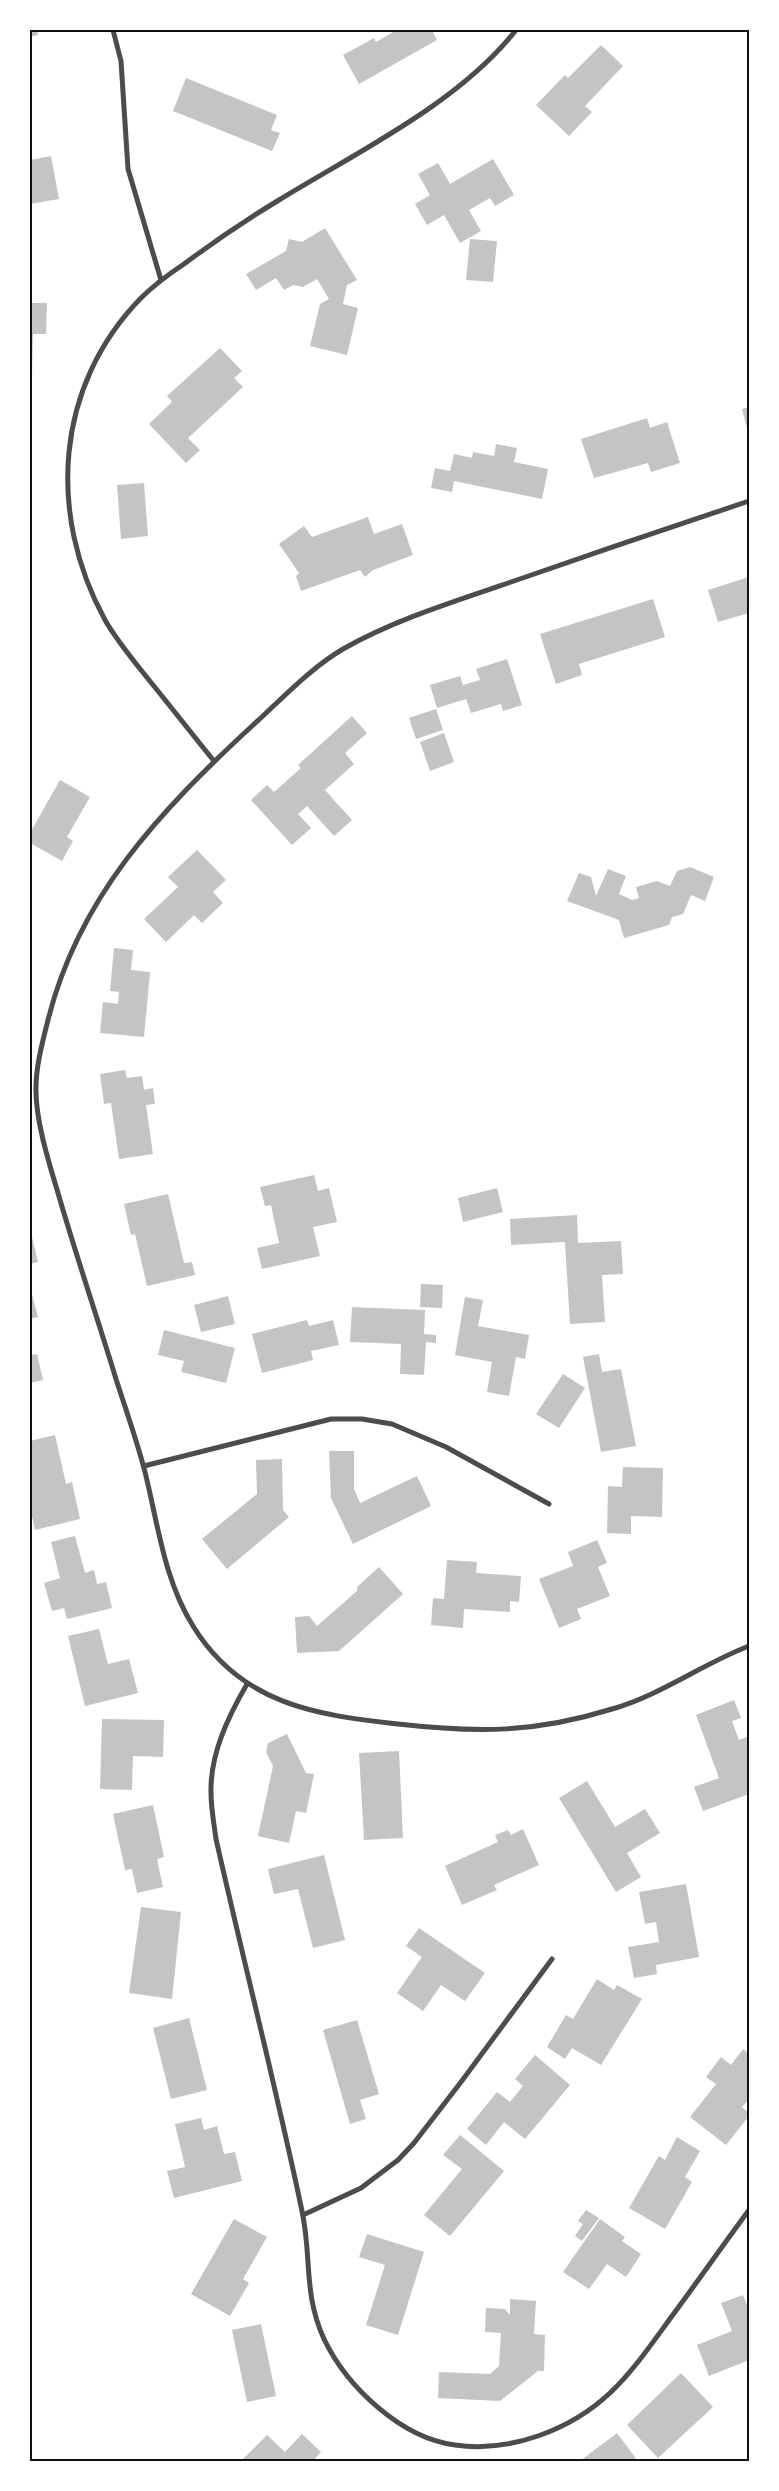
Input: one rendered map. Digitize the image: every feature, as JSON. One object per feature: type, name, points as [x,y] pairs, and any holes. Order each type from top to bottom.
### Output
[{"type":"street","points":[[113,30],[121,62],[128,170],[161,280]]},
{"type":"street","points":[[214,761],[124,649],[105,621],[81,570],[69,516],[68,460],[72,432],[88,379],[115,330],[141,298],[161,280],[207,246],[410,121],[448,94],[491,58],[516,30]]},
{"type":"street","points":[[749,501],[458,600],[382,630],[327,660],[214,761],[136,844],[118,868],[84,925],[68,957],[50,1010],[42,1041],[36,1087],[36,1097],[46,1151],[67,1225],[144,1466],[166,1562],[181,1604],[204,1642],[218,1659],[247,1684],[295,1707],[316,1713],[447,1730],[492,1731],[541,1727],[620,1707],[657,1692],[728,1654],[749,1646]]},
{"type":"street","points":[[30,1098],[36,1097]]},
{"type":"street","points":[[144,1466],[332,1419],[362,1419],[392,1424],[446,1447],[549,1504]]},
{"type":"street","points":[[247,1684],[232,1711],[213,1765],[211,1794],[216,1839],[303,2215],[311,2301],[324,2340],[346,2374],[373,2404],[407,2427],[454,2445],[478,2446],[513,2442],[540,2435],[578,2418],[611,2393],[638,2363],[749,2210]]},
{"type":"street","points":[[303,2215],[361,2188],[398,2160],[414,2143],[461,2082],[552,1959]]},
{"type":"building","points":[[30,30],[37,30],[38,35],[30,37]]},
{"type":"building","points":[[392,30],[432,30],[437,40],[359,84],[343,55],[374,38],[376,42],[393,32]]},
{"type":"building","points":[[601,45],[623,66],[585,106],[592,112],[569,136],[536,105],[565,75],[568,78]]},
{"type":"building","points":[[186,78],[277,115],[271,130],[280,133],[272,151],[173,111]]},
{"type":"building","points":[[51,156],[59,199],[30,204],[30,160]]},
{"type":"building","points":[[493,159],[514,195],[495,206],[490,198],[469,210],[481,231],[460,243],[444,215],[427,225],[415,204],[430,195],[418,174],[438,163],[450,184]]},
{"type":"building","points":[[325,228],[357,280],[347,285],[343,304],[358,308],[347,355],[310,346],[320,304],[329,299],[317,279],[303,287],[293,285],[284,290],[276,278],[256,290],[246,274],[286,251],[289,239],[302,242]]},
{"type":"building","points":[[470,239],[497,241],[493,282],[466,280]]},
{"type":"building","points":[[30,303],[47,303],[46,334],[33,334],[32,377]]},
{"type":"building","points":[[220,348],[242,371],[234,378],[243,387],[188,438],[200,450],[186,463],[149,424],[172,402],[167,396]]},
{"type":"building","points":[[749,407],[749,432],[748,432],[742,409]]},
{"type":"building","points":[[647,418],[650,428],[667,422],[680,463],[651,472],[648,463],[594,478],[581,439]]},
{"type":"building","points":[[496,444],[517,448],[514,462],[548,469],[542,499],[454,481],[452,492],[431,488],[435,468],[450,471],[454,454],[472,458],[473,452],[494,456]]},
{"type":"building","points":[[144,483],[148,536],[121,539],[117,485]]},
{"type":"building","points":[[368,517],[374,534],[402,524],[413,555],[373,570],[365,577],[360,570],[301,591],[296,576],[299,573],[279,544],[304,526],[312,537]]},
{"type":"building","points":[[749,577],[749,613],[718,622],[708,590]]},
{"type":"building","points":[[653,599],[665,637],[579,664],[582,675],[556,684],[540,634]]},
{"type":"building","points":[[507,659],[522,705],[503,711],[501,704],[471,713],[466,699],[437,708],[430,685],[460,676],[463,685],[480,680],[476,669]]},
{"type":"building","points":[[436,709],[443,730],[416,739],[409,718]]},
{"type":"building","points":[[352,716],[367,733],[345,753],[354,764],[325,790],[352,820],[334,836],[307,806],[298,814],[311,828],[292,845],[251,800],[267,785],[274,792],[301,768],[298,765]]},
{"type":"building","points":[[444,733],[454,762],[430,771],[420,742]]},
{"type":"building","points":[[60,780],[90,797],[67,837],[73,841],[62,861],[30,843],[30,833]]},
{"type":"building","points":[[197,850],[226,880],[213,892],[223,903],[202,923],[194,915],[166,942],[144,919],[178,887],[168,877]]},
{"type":"building","points":[[690,867],[714,877],[705,901],[691,895],[683,914],[672,917],[669,925],[624,938],[619,920],[567,901],[579,873],[591,877],[596,896],[608,869],[626,876],[619,894],[632,900],[639,898],[636,887],[657,881],[670,886],[677,871]]},
{"type":"building","points":[[114,948],[133,950],[131,970],[150,972],[144,1037],[100,1033],[103,1002],[118,1004],[119,992],[110,991]]},
{"type":"building","points":[[125,1070],[127,1078],[142,1076],[144,1090],[153,1088],[155,1104],[146,1105],[153,1154],[119,1159],[111,1103],[104,1104],[100,1074]]},
{"type":"building","points":[[314,1175],[318,1191],[329,1188],[337,1222],[313,1227],[320,1256],[262,1269],[257,1248],[279,1243],[271,1205],[265,1206],[260,1187]]},
{"type":"building","points":[[497,1188],[503,1212],[463,1222],[458,1198]]},
{"type":"building","points":[[168,1194],[184,1263],[192,1262],[195,1275],[147,1286],[135,1234],[131,1235],[124,1204]]},
{"type":"building","points":[[577,1215],[578,1243],[621,1241],[623,1274],[602,1275],[605,1322],[570,1324],[565,1242],[511,1245],[510,1219]]},
{"type":"building","points":[[32,1237],[38,1262],[30,1264],[30,1238]]},
{"type":"building","points":[[421,1284],[443,1285],[442,1308],[420,1307]]},
{"type":"building","points":[[30,1287],[38,1317],[30,1319]]},
{"type":"building","points":[[228,1296],[235,1324],[201,1332],[194,1305]]},
{"type":"building","points":[[465,1297],[483,1300],[478,1326],[529,1335],[525,1359],[516,1357],[509,1396],[487,1392],[492,1362],[455,1355]]},
{"type":"building","points":[[352,1307],[425,1310],[424,1334],[436,1335],[436,1343],[426,1342],[424,1375],[400,1374],[401,1344],[350,1342]]},
{"type":"building","points":[[307,1320],[309,1326],[333,1320],[339,1345],[311,1351],[313,1360],[262,1373],[252,1334]]},
{"type":"building","points":[[164,1330],[235,1348],[226,1383],[181,1372],[184,1361],[158,1355]]},
{"type":"building","points":[[37,1354],[43,1380],[30,1383],[30,1355]]},
{"type":"building","points":[[599,1354],[602,1372],[621,1369],[636,1446],[601,1452],[583,1357]]},
{"type":"building","points":[[563,1374],[585,1388],[559,1428],[536,1414]]},
{"type":"building","points":[[55,1435],[66,1484],[72,1482],[80,1519],[35,1530],[30,1507],[30,1441]]},
{"type":"building","points":[[329,1451],[354,1451],[354,1489],[360,1503],[417,1476],[431,1506],[353,1544],[331,1498]]},
{"type":"building","points":[[282,1459],[283,1510],[289,1517],[227,1569],[202,1539],[257,1494],[256,1460]]},
{"type":"building","points":[[623,1467],[663,1468],[662,1517],[631,1516],[631,1534],[607,1533],[608,1486],[622,1487]]},
{"type":"building","points":[[75,1536],[85,1573],[94,1570],[97,1584],[106,1582],[112,1608],[67,1619],[64,1608],[52,1611],[44,1583],[60,1578],[51,1542]]},
{"type":"building","points":[[597,1540],[607,1563],[598,1567],[610,1596],[577,1609],[581,1619],[559,1628],[539,1579],[573,1566],[568,1552]]},
{"type":"building","points":[[447,1560],[477,1562],[476,1573],[521,1576],[519,1602],[510,1601],[510,1612],[464,1609],[463,1628],[431,1625],[433,1598],[444,1599]]},
{"type":"building","points":[[379,1567],[403,1594],[339,1651],[297,1653],[295,1617],[309,1616],[317,1626],[357,1591],[357,1587]]},
{"type":"building","points":[[99,1629],[108,1664],[129,1659],[138,1693],[85,1706],[68,1636]]},
{"type":"building","points":[[734,1700],[741,1718],[732,1721],[739,1740],[749,1736],[749,1794],[703,1811],[694,1787],[719,1778],[696,1715]]},
{"type":"building","points":[[102,1719],[164,1720],[163,1757],[133,1756],[132,1790],[100,1789]]},
{"type":"building","points":[[287,1734],[306,1773],[314,1774],[306,1813],[296,1811],[289,1843],[258,1836],[273,1766],[266,1752],[268,1743]]},
{"type":"building","points":[[399,1751],[403,1838],[364,1840],[359,1753]]},
{"type":"building","points":[[587,1781],[615,1827],[645,1809],[660,1833],[627,1853],[641,1877],[616,1892],[559,1798]]},
{"type":"building","points":[[153,1805],[164,1857],[157,1859],[163,1887],[137,1893],[132,1869],[125,1870],[113,1814]]},
{"type":"building","points":[[523,1829],[539,1865],[494,1885],[497,1890],[462,1905],[445,1866],[498,1842],[495,1835],[508,1830],[511,1835]]},
{"type":"building","points":[[324,1855],[345,1940],[313,1948],[298,1889],[274,1894],[268,1869]]},
{"type":"building","points":[[686,1884],[699,1957],[656,1965],[657,1974],[634,1978],[628,1947],[659,1942],[656,1922],[645,1924],[639,1892]]},
{"type":"building","points":[[141,1907],[181,1912],[172,1999],[129,1993]]},
{"type":"building","points":[[419,1928],[485,1973],[465,2001],[441,1985],[423,2011],[397,1993],[422,1957],[406,1946]]},
{"type":"building","points":[[597,1979],[614,1990],[617,1985],[642,1999],[601,2065],[572,2048],[565,2059],[547,2047],[566,2015],[573,2019]]},
{"type":"building","points":[[189,2018],[207,2090],[171,2099],[153,2028]]},
{"type":"building","points":[[357,2020],[379,2094],[360,2100],[366,2119],[350,2124],[323,2030]]},
{"type":"building","points":[[743,2049],[749,2054],[749,2099],[742,2107],[749,2113],[749,2116],[726,2145],[690,2117],[716,2084],[706,2077],[721,2057],[731,2065]]},
{"type":"building","points":[[535,2055],[570,2085],[525,2139],[504,2122],[486,2145],[467,2129],[497,2092],[510,2102],[523,2086],[515,2079]]},
{"type":"building","points":[[201,2118],[204,2130],[217,2126],[224,2154],[235,2152],[242,2181],[174,2198],[167,2171],[185,2167],[175,2124]]},
{"type":"building","points":[[460,2135],[504,2171],[450,2236],[424,2215],[462,2169],[443,2155]]},
{"type":"building","points":[[677,2137],[700,2151],[685,2177],[692,2182],[665,2229],[629,2208],[659,2156],[665,2160]]},
{"type":"building","points":[[586,2210],[599,2218],[582,2241],[575,2236],[583,2224],[578,2221]]},
{"type":"building","points":[[234,2219],[267,2237],[243,2279],[249,2283],[230,2316],[191,2294]]},
{"type":"building","points":[[600,2219],[625,2237],[622,2241],[641,2254],[626,2277],[607,2264],[589,2289],[563,2272]]},
{"type":"building","points":[[367,2234],[424,2252],[398,2335],[366,2325],[385,2265],[359,2257]]},
{"type":"building","points":[[743,2295],[749,2310],[749,2360],[709,2376],[697,2345],[732,2331],[721,2303]]},
{"type":"building","points":[[510,2299],[536,2301],[534,2334],[545,2335],[544,2371],[538,2371],[500,2401],[438,2398],[439,2372],[490,2374],[499,2366],[501,2333],[485,2332],[486,2308],[505,2309],[510,2315]]},
{"type":"building","points":[[261,2324],[276,2396],[247,2402],[232,2330]]},
{"type":"building","points":[[681,2373],[713,2407],[658,2458],[627,2425]]},
{"type":"building","points":[[617,2433],[637,2460],[580,2461]]},
{"type":"building","points":[[302,2434],[321,2452],[313,2461],[241,2461],[267,2435],[285,2452]]}]
